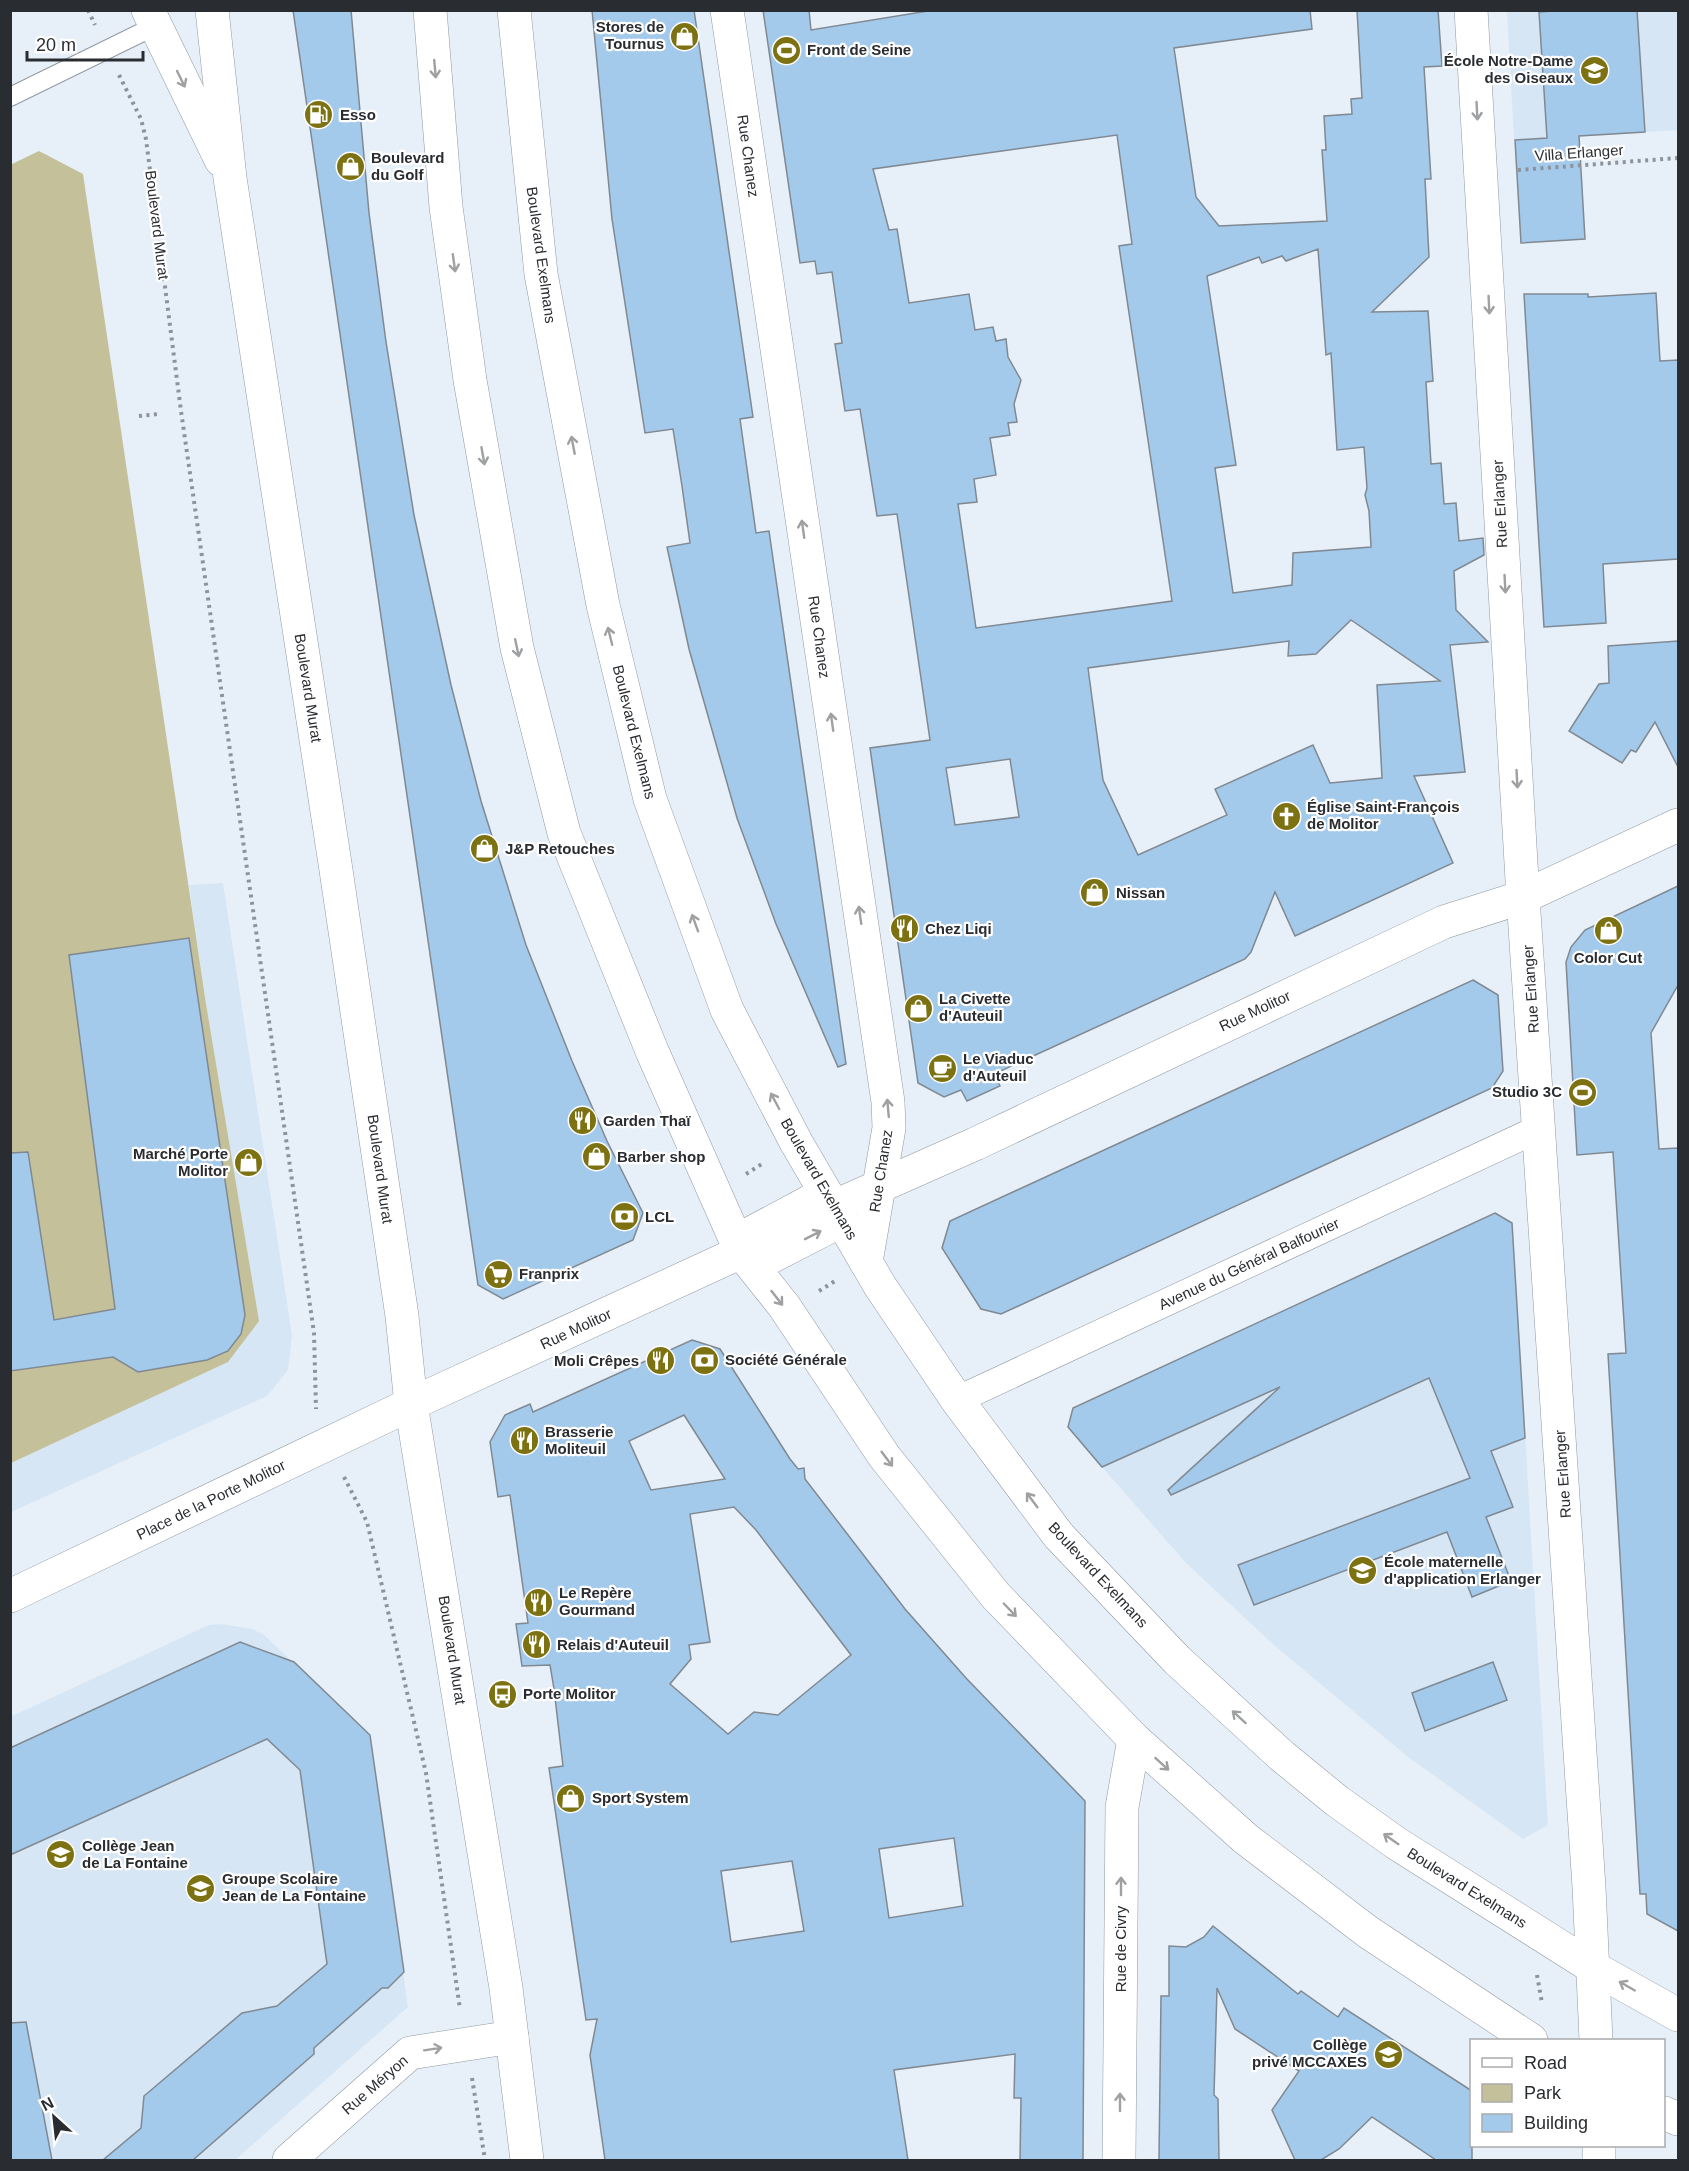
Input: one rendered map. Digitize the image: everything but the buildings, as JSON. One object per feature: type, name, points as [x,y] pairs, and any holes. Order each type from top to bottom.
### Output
[{"type":"main road","name":"Boulevard Murat","points":[[212,10],[230,178],[402,1316],[411,1404],[452,1640],[512,2037],[527,2160]]},
{"type":"main road","points":[[430,10],[446,207],[460,310],[517,648],[564,833],[652,1051],[741,1252],[784,1306],[884,1456],[996,1596],[1134,1739],[1246,1839],[1302,1882],[1368,1932],[1529,2039]]},
{"type":"main road","name":"Boulevard Exelmans","points":[[514,10],[541,274],[603,605],[650,799],[727,1010],[796,1142],[835,1206],[854,1269],[957,1400],[1059,1536],[1177,1660],[1282,1755],[1337,1801],[1396,1843],[1594,1968],[1678,2015]]},
{"type":"main road","name":"Rue Chanez","points":[[727,10],[888,1102],[889,1128],[879,1186],[854,1269]]},
{"type":"main road","name":"Rue Erlanger","points":[[1471,10],[1523,897],[1594,1968],[1596,2039]]},
{"type":"main road","name":"Boulevard Murat","points":[[151,18],[230,178]]},
{"type":"main road","name":"Rue Molitor","points":[[835,1206],[975,1144],[1444,922],[1523,897],[1678,825]]},
{"type":"main road","points":[[741,1252],[765,1260],[827,1228],[835,1206]]},
{"type":"main road","name":"Rue Molitor","points":[[411,1404],[741,1252]]},
{"type":"main road","name":"Place de la Porte Molitor","points":[[10,1596],[411,1404]]},
{"type":"main road","name":"Rue de Civry","points":[[1119,2160],[1122,1808],[1134,1739]]},
{"type":"main road","name":"Rue Méryon","points":[[289,2160],[410,2053],[512,2037]]},
{"type":"street","name":"Avenue du Général Balfourier","points":[[957,1400],[1540,1128]]},
{"type":"lane","points":[[10,97],[151,18]]},
{"type":"path","name":"Boulevard Murat","points":[[125,89],[141,119],[146,139],[180,411],[314,1333],[316,1379],[314,1399]]},
{"type":"path","name":"Villa Erlanger","points":[[1481,172],[1678,158]]},
{"type":"path","points":[[140,417],[158,414]]},
{"type":"path","points":[[739,1179],[766,1162]]},
{"type":"path","points":[[813,1295],[854,1269]]},
{"type":"path","points":[[345,1481],[358,1499],[367,1522],[426,1773],[462,2016]]},
{"type":"path","points":[[1535,1963],[1544,2010]]},
{"type":"path","points":[[470,2066],[486,2160]]},
{"type":"shaded area","name":"École Notre-Dame des Oiseaux","points":[[1507,11],[1678,11],[1678,130],[1514,140]]},
{"type":"shaded area","name":"Marché Porte Molitor","points":[[223,883],[292,1335],[288,1370],[267,1396],[11,1512],[10,1463],[228,1362],[206,1004],[189,885]]},
{"type":"shaded area","name":"École maternelle d'application Erlanger","points":[[1518,1314],[1548,1825],[1523,1839],[1408,1757],[1275,1646],[1186,1563],[1102,1467],[1424,1320]]},
{"type":"shaded area","name":"Groupe Scolaire Jean de La Fontaine","points":[[221,1624],[252,1629],[263,1634],[370,1735],[408,2007],[235,2160],[11,2160],[10,1717],[209,1625]]},
{"type":"green space","points":[[39,151],[83,174],[206,1004],[259,1321],[228,1362],[11,1463],[10,165]]},
{"type":"place","name":"Stores de Tournus","points":[[685,36]]},
{"type":"place","name":"Front de Seine","points":[[786,50]]},
{"type":"place","name":"École Notre-Dame des Oiseaux","points":[[1594,70]]},
{"type":"place","name":"Esso","points":[[319,115]]},
{"type":"place","name":"Boulevard du Golf","points":[[350,167]]},
{"type":"place","name":"Église Saint-François de Molitor","points":[[1286,816]]},
{"type":"place","name":"J&P Retouches","points":[[484,849]]},
{"type":"place","name":"Nissan","points":[[1095,893]]},
{"type":"place","name":"Chez Liqi","points":[[904,929]]},
{"type":"place","name":"Color Cut","points":[[1608,931]]},
{"type":"place","name":"La Civette d'Auteuil","points":[[918,1008]]},
{"type":"place","name":"Le Viaduc d'Auteuil","points":[[942,1068]]},
{"type":"place","name":"Studio 3C","points":[[1583,1092]]},
{"type":"place","name":"Garden Thaï","points":[[582,1121]]},
{"type":"place","name":"Barber shop","points":[[596,1157]]},
{"type":"place","name":"Marché Porte Molitor","points":[[249,1163]]},
{"type":"place","name":"LCL","points":[[624,1217]]},
{"type":"place","name":"Franprix","points":[[498,1274]]},
{"type":"place","name":"Société Générale","points":[[704,1360]]},
{"type":"place","name":"Moli Crêpes","points":[[660,1361]]},
{"type":"place","name":"Brasserie Moliteuil","points":[[524,1441]]},
{"type":"place","name":"École maternelle d'application Erlanger","points":[[1363,1571]]},
{"type":"place","name":"Le Repère Gourmand","points":[[538,1602]]},
{"type":"place","name":"Relais d'Auteuil","points":[[536,1645]]},
{"type":"place","name":"Porte Molitor","points":[[502,1694]]},
{"type":"place","name":"Sport System","points":[[571,1798]]},
{"type":"place","name":"Collège Jean de La Fontaine","points":[[61,1855]]},
{"type":"place","name":"Groupe Scolaire Jean de La Fontaine","points":[[201,1888]]},
{"type":"place","name":"Collège privé MCCAXES","points":[[1388,2054]]}]
